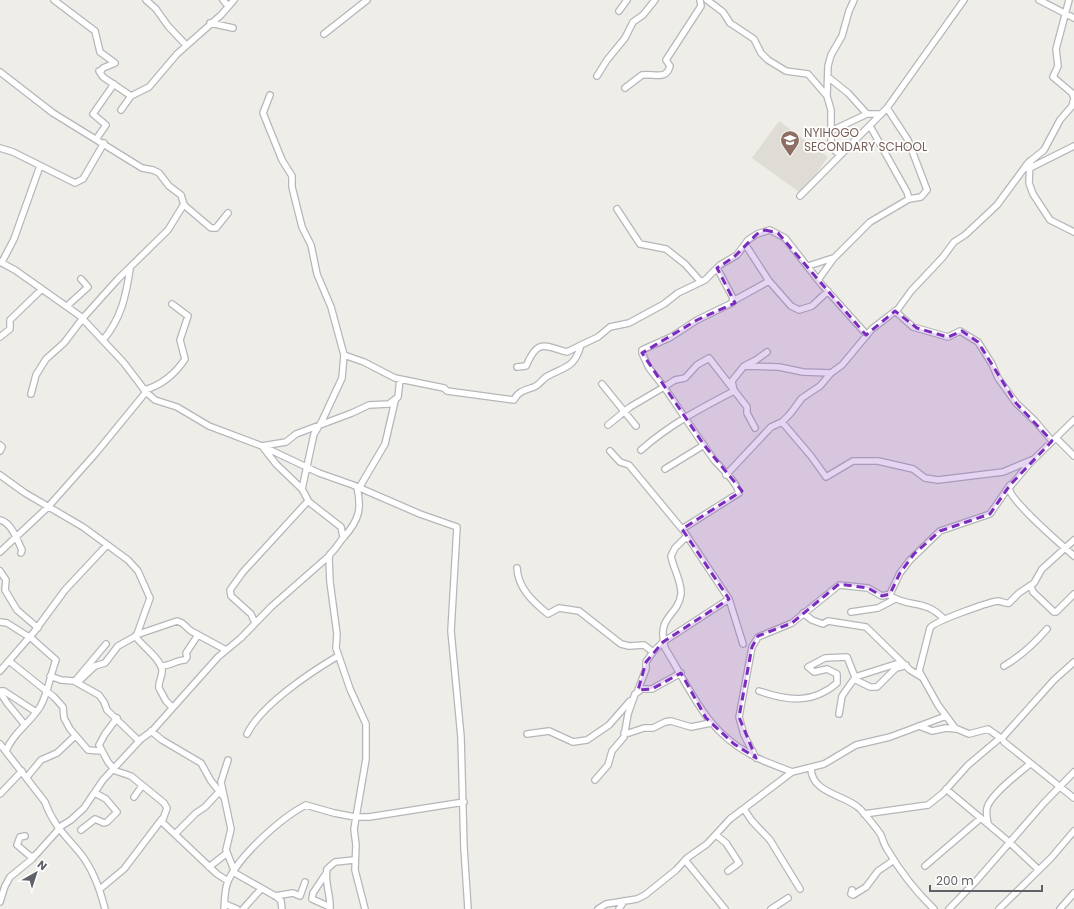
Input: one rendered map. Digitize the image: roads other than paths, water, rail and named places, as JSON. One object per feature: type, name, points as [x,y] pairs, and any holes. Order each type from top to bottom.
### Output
[{"type":"street","points":[[54,0],[95,31],[100,52],[115,63],[99,70],[102,76],[131,96]]},
{"type":"street","points":[[146,0],[156,9],[168,26],[186,45]]},
{"type":"street","points":[[223,0],[228,6]]},
{"type":"street","points":[[121,110],[131,96],[150,86],[172,58],[234,0]]},
{"type":"street","points":[[324,34],[367,0]]},
{"type":"street","points":[[619,11],[627,0]]},
{"type":"street","points":[[598,76],[607,60],[625,38],[633,22],[643,15],[655,0]]},
{"type":"street","points":[[625,88],[642,75],[664,76],[668,73],[670,66],[666,59],[701,6],[700,0]]},
{"type":"street","points":[[707,0],[722,12],[730,23],[754,39],[759,51],[765,57],[783,70],[792,73],[808,74],[827,96]]},
{"type":"street","points":[[840,155],[833,149],[830,110],[827,96],[829,59],[842,36],[849,11],[854,0]]},
{"type":"street","points":[[800,196],[887,108],[964,0]]},
{"type":"street","points":[[1039,0],[1055,10],[1066,13],[1074,18]]},
{"type":"street","points":[[726,475],[771,427],[782,422],[802,398],[820,386],[831,373],[842,365],[867,335],[895,311],[943,257],[954,242],[965,235],[997,205],[1030,161],[1046,147],[1073,102],[1072,93],[1053,77],[1058,66],[1056,50],[1069,0]]},
{"type":"street","points":[[210,23],[233,28]]},
{"type":"street","points":[[0,72],[53,113],[97,138],[142,168],[154,170],[169,186],[182,195],[184,204],[213,229],[216,228],[228,214]]},
{"type":"street","points":[[828,76],[848,93],[867,114]]},
{"type":"street","points":[[97,138],[106,125],[94,114],[114,84]]},
{"type":"street","points":[[270,95],[263,113],[282,160],[292,176],[292,187],[302,227],[311,245],[317,274],[331,307],[344,355],[342,378],[314,434],[302,489]]},
{"type":"street","points":[[818,280],[834,258],[870,222],[909,199],[921,197],[926,190],[908,140],[887,108]]},
{"type":"street","points":[[831,131],[867,114],[881,114]]},
{"type":"street","points":[[870,126],[907,192],[909,199]]},
{"type":"street","points":[[0,148],[13,152],[75,183],[83,179],[104,143]]},
{"type":"street","points":[[1028,169],[1074,146]]},
{"type":"street","points":[[1030,161],[1028,169],[1030,188],[1050,220],[1074,232]]},
{"type":"street","points":[[40,166],[14,239],[1,262],[83,318],[145,391],[156,400],[177,407],[209,426],[262,446],[306,467],[358,487],[420,514],[457,527],[451,631],[461,737],[464,802],[464,848],[468,909]]},
{"type":"street","points":[[31,394],[34,380],[43,364],[64,343],[83,318],[118,279],[130,269],[168,230],[184,204]]},
{"type":"street","points":[[617,209],[640,244],[666,249],[685,264],[701,282]]},
{"type":"street","points":[[517,367],[526,366],[536,349],[545,345],[567,352],[598,337],[610,327],[629,322],[664,304],[678,293],[708,278],[717,268],[734,257],[744,244],[754,235],[765,230],[778,233],[784,238],[818,280],[867,335]]},
{"type":"street","points":[[744,244],[769,281],[791,306],[799,310],[812,306],[828,291]]},
{"type":"street","points":[[808,266],[834,258]]},
{"type":"street","points":[[717,268],[733,301]]},
{"type":"street","points":[[103,340],[112,329],[122,310],[130,269]]},
{"type":"street","points":[[67,306],[88,287],[81,279]]},
{"type":"street","points":[[682,529],[739,493],[738,487],[726,475],[649,368],[642,350],[671,337],[697,320],[728,306],[733,301],[769,281]]},
{"type":"street","points":[[0,337],[10,329],[10,320],[42,289]]},
{"type":"street","points":[[0,552],[48,507],[96,453],[145,391],[156,387],[180,367],[185,359],[180,340],[188,316],[172,304]]},
{"type":"street","points":[[895,311],[909,324],[917,328],[948,337],[960,331],[975,340],[1016,404],[1054,440],[1074,456]]},
{"type":"street","points":[[344,355],[364,362],[400,379],[444,388],[448,391],[514,400],[519,393],[535,386],[544,378],[566,368],[578,357],[581,345]]},
{"type":"street","points":[[734,390],[732,381],[744,366],[767,352]]},
{"type":"street","points":[[608,425],[630,407],[675,380],[685,378],[697,365],[707,358],[747,408],[748,415],[755,428]]},
{"type":"street","points":[[744,366],[779,367],[803,372],[831,373]]},
{"type":"street","points":[[0,902],[1,890],[10,877],[34,856],[58,829],[84,808],[139,741],[151,731],[226,650],[268,610],[329,556],[343,537],[354,526],[359,514],[360,501],[358,487],[385,444],[395,401],[399,393],[400,379]]},
{"type":"street","points":[[602,384],[636,426]]},
{"type":"street","points":[[641,450],[657,436],[685,417],[734,390]]},
{"type":"street","points":[[262,446],[286,442],[296,434],[369,405],[384,405],[395,401]]},
{"type":"street","points":[[889,595],[894,588],[899,574],[910,560],[940,531],[990,514],[1010,485],[1074,420]]},
{"type":"street","points":[[782,422],[812,456],[826,478],[853,461],[878,460],[912,469],[925,478],[938,480],[1003,472],[1034,459]]},
{"type":"street","points":[[0,445],[2,447],[0,451]]},
{"type":"street","points":[[665,469],[704,445]]},
{"type":"street","points":[[262,446],[276,464],[302,489],[308,501],[316,509],[340,525],[343,537]]},
{"type":"street","points":[[610,451],[620,462],[628,465],[687,536],[729,599],[743,644]]},
{"type":"street","points":[[0,475],[48,507],[79,524],[135,566],[149,597],[136,635]]},
{"type":"street","points":[[1010,485],[1010,494],[1074,556]]},
{"type":"street","points":[[255,624],[251,614],[231,596],[230,590],[244,572],[308,501]]},
{"type":"street","points":[[0,520],[5,522],[10,527],[22,550],[21,553]]},
{"type":"street","points":[[687,536],[675,548],[671,556],[681,593],[679,602],[663,626],[663,642],[665,648],[698,705],[711,723],[734,744],[756,758],[792,772]]},
{"type":"street","points":[[956,729],[946,716],[919,669],[932,624],[996,601],[1009,604],[1019,593],[1031,586],[1042,569],[1066,549],[1074,540]]},
{"type":"street","points":[[0,671],[29,636],[38,628],[66,590],[108,545]]},
{"type":"street","points":[[329,556],[330,582],[338,656],[351,692],[366,724],[366,759],[354,829],[356,846],[354,860],[355,870],[365,909]]},
{"type":"street","points":[[516,568],[518,578],[523,589],[548,614],[559,608],[579,611],[621,644],[629,646],[644,645],[653,652]]},
{"type":"street","points":[[0,571],[6,580],[5,591],[17,610],[38,628]]},
{"type":"street","points":[[756,758],[744,735],[739,717],[752,647],[759,636],[792,622],[839,585],[868,588],[882,596],[889,595],[895,599],[927,606],[944,619]]},
{"type":"street","points":[[1031,586],[1033,592],[1054,612],[1056,612],[1074,594]]},
{"type":"street","points":[[0,596],[5,591]]},
{"type":"street","points":[[527,734],[549,731],[573,742],[587,740],[609,725],[632,698],[638,690],[646,669],[646,662],[663,642],[729,599]]},
{"type":"street","points":[[851,612],[878,608],[895,599]]},
{"type":"street","points":[[803,614],[823,624],[829,621],[864,626],[906,665],[923,678]]},
{"type":"street","points":[[77,682],[95,666],[105,663],[118,646],[136,635],[176,620],[198,635],[226,650]]},
{"type":"street","points":[[0,622],[7,623],[29,636],[56,659],[50,676],[46,695],[36,712],[13,738],[6,751]]},
{"type":"street","points":[[1004,666],[1025,652],[1047,629]]},
{"type":"street","points":[[136,635],[146,649],[154,655],[161,666],[162,675],[159,688],[166,701],[172,707]]},
{"type":"street","points":[[161,666],[171,666],[180,660],[185,660],[187,657],[186,653],[198,635]]},
{"type":"street","points":[[77,682],[106,644]]},
{"type":"street","points":[[248,734],[252,723],[269,706],[326,663],[338,656]]},
{"type":"street","points":[[759,691],[776,697],[801,700],[827,691],[837,683],[837,674],[827,669],[814,672],[808,667],[825,658],[847,657],[855,677],[896,664],[906,665]]},
{"type":"street","points":[[9,661],[47,690],[63,707],[64,718],[74,736],[79,737],[88,750],[101,751]]},
{"type":"street","points":[[864,814],[928,805],[946,789],[968,765],[1001,739],[1035,700],[1074,662]]},
{"type":"street","points":[[839,714],[842,696],[854,679],[870,687],[877,687],[896,668],[906,665]]},
{"type":"street","points":[[638,690],[652,689],[680,673]]},
{"type":"street","points":[[50,676],[61,680],[77,682],[102,697],[107,710],[117,718],[139,741]]},
{"type":"street","points":[[0,691],[4,691],[36,712]]},
{"type":"street","points":[[0,691],[7,703],[25,725]]},
{"type":"street","points":[[595,780],[608,765],[612,751],[623,738],[632,698]]},
{"type":"street","points":[[598,909],[606,904],[640,898],[676,870],[685,860],[716,835],[730,819],[792,772],[811,768],[838,757],[856,745],[890,737],[946,716]]},
{"type":"street","points":[[100,889],[124,869],[162,819],[166,805],[131,776],[114,770],[101,751],[99,745],[102,738],[117,718]]},
{"type":"street","points":[[624,733],[629,734],[644,728],[653,728],[665,722],[671,721],[691,727],[711,723]]},
{"type":"street","points":[[919,726],[932,731],[946,728],[956,729],[969,734],[988,729],[1074,798]]},
{"type":"street","points":[[151,731],[162,740],[204,765],[211,781],[224,797]]},
{"type":"street","points":[[26,777],[41,760],[57,753],[74,736]]},
{"type":"street","points":[[0,744],[45,802],[58,829],[80,854],[100,889],[105,909]]},
{"type":"street","points":[[228,760],[221,782],[231,829],[227,853],[234,871],[261,889],[275,896],[281,901],[282,909]]},
{"type":"street","points":[[988,824],[986,811],[988,805],[1010,780],[1030,764]]},
{"type":"street","points":[[811,768],[812,776],[823,788],[832,794],[856,804],[881,834],[884,845],[912,887],[934,909]]},
{"type":"street","points":[[0,794],[22,771]]},
{"type":"street","points":[[949,909],[977,880],[1008,841],[1074,772]]},
{"type":"street","points":[[134,797],[142,786]]},
{"type":"street","points":[[946,789],[1008,841],[1039,870]]},
{"type":"street","points":[[176,834],[196,813],[205,808],[219,792]]},
{"type":"street","points":[[82,830],[95,818],[104,823],[117,812],[106,799],[95,793]]},
{"type":"street","points":[[237,909],[224,906],[228,881],[234,871],[270,830],[306,805],[355,817],[378,817],[464,802]]},
{"type":"street","points":[[744,809],[752,821],[770,840],[800,889]]},
{"type":"street","points":[[925,866],[981,818]]},
{"type":"street","points":[[162,819],[165,825],[209,867],[228,881]]},
{"type":"street","points":[[999,909],[1039,870],[1074,831]]},
{"type":"street","points":[[716,835],[726,844],[740,863],[728,871]]},
{"type":"street","points":[[25,836],[20,837],[17,845],[30,856],[34,856]]},
{"type":"street","points":[[209,867],[227,853]]},
{"type":"street","points":[[330,908],[326,875],[327,869],[335,862],[354,860]]},
{"type":"street","points":[[685,860],[724,909]]},
{"type":"street","points":[[852,890],[853,895],[866,887],[878,871],[894,860]]},
{"type":"street","points":[[326,875],[313,893],[312,898],[330,908]]},
{"type":"street","points":[[275,896],[293,893],[300,896],[305,882]]},
{"type":"street","points":[[243,909],[261,889]]},
{"type":"street","points":[[1060,909],[1074,893]]},
{"type":"street","points":[[771,909],[788,898]]},
{"type":"street","points":[[619,909],[624,901]]},
{"type":"place","name":"NYIHOGO SECONDARY SCHOOL","points":[[790,157]]}]
